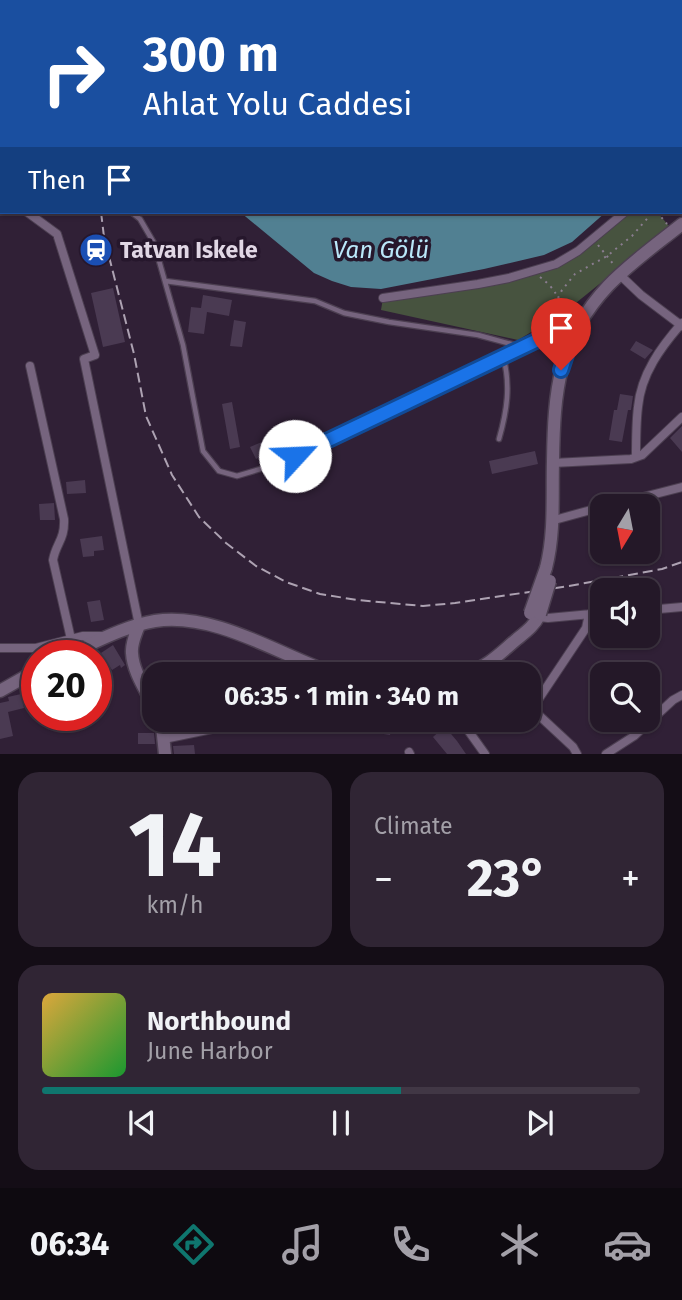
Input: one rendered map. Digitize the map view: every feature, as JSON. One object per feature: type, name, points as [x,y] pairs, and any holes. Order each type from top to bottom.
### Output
[{"type":"street","points":[[30,214],[57,234],[95,355],[84,359],[139,625],[132,643],[132,653],[142,683]]},
{"type":"street","points":[[383,298],[478,284],[540,269],[569,257],[623,214]]},
{"type":"street","points":[[550,568],[559,408],[579,330],[621,275],[676,226]]},
{"type":"street","points":[[621,275],[682,235]]},
{"type":"street","points":[[621,275],[641,295],[681,325],[654,358],[646,378],[638,404],[636,457]]},
{"type":"street","points":[[30,366],[64,519],[62,538],[53,560],[71,639]]},
{"type":"street","points":[[555,463],[631,459],[642,455],[682,417]]},
{"type":"street","points":[[490,662],[518,639],[522,627],[537,615],[557,546],[555,463]]},
{"type":"street","points":[[655,494],[682,487]]},
{"type":"street","points":[[558,519],[590,510]]},
{"type":"street","points":[[660,609],[682,607]]},
{"type":"street","points":[[537,615],[589,614],[586,628],[541,693]]},
{"type":"street","points":[[101,640],[156,621],[194,621],[212,625],[305,662]]},
{"type":"street","points":[[0,648],[36,648],[83,636],[110,636]]},
{"type":"street","points":[[0,691],[21,679]]},
{"type":"street","points":[[606,754],[634,736],[682,695]]},
{"type":"street","points":[[541,717],[577,754]]},
{"type":"street","points":[[162,732],[165,754]]},
{"type":"street","points":[[163,739],[197,732]]},
{"type":"street","points":[[469,732],[485,754]]},
{"type":"lane","points":[[135,214],[154,243],[165,281],[183,345],[203,451],[219,471],[237,476],[277,464],[546,336],[579,330]]},
{"type":"lane","points":[[165,281],[315,301],[344,313],[478,335],[522,347]]},
{"type":"lane","points":[[499,439],[508,400],[503,356]]},
{"type":"path","points":[[558,298],[575,274],[607,256],[632,236],[651,214]]},
{"type":"path","points":[[660,214],[676,226]]},
{"type":"path","points":[[593,239],[621,275]]},
{"type":"path","points":[[540,269],[540,277],[555,290],[566,311]]},
{"type":"green space","points":[[622,214],[659,214],[670,227],[566,311],[518,340],[381,310],[383,298],[478,284],[556,264]]},
{"type":"water","name":"Van Gölü","points":[[242,214],[604,214],[572,242],[544,255],[484,269],[381,289],[351,287],[314,273]]},
{"type":"building","points":[[113,288],[125,342],[103,347],[91,293]]},
{"type":"building","points":[[203,295],[232,300],[229,316],[207,312],[204,334],[188,332],[191,307],[201,308]]},
{"type":"building","points":[[234,320],[246,322],[242,347],[230,346]]},
{"type":"building","points":[[636,341],[653,350],[645,359],[630,350]]},
{"type":"building","points":[[620,394],[633,396],[622,442],[609,440],[614,410],[617,410]]},
{"type":"building","points":[[232,402],[240,447],[230,449],[222,404]]},
{"type":"building","points":[[300,425],[304,435],[256,459],[250,447]]},
{"type":"building","points":[[682,426],[682,452],[670,438]]},
{"type":"building","points":[[535,451],[538,464],[492,474],[489,461]]},
{"type":"building","points":[[85,480],[86,493],[67,494],[66,482]]},
{"type":"building","points":[[54,503],[55,520],[40,520],[39,504]]},
{"type":"building","points":[[102,536],[104,550],[94,551],[94,556],[83,557],[80,539]]},
{"type":"building","points":[[100,600],[104,620],[91,622],[87,602]]},
{"type":"building","points":[[112,646],[125,665],[112,670]]},
{"type":"building","points":[[21,694],[21,709],[8,712],[13,736],[0,739],[0,703],[9,701],[8,697]]},
{"type":"building","points":[[439,732],[449,732],[466,754],[447,754],[433,737]]},
{"type":"building","points":[[138,733],[154,733],[155,744],[138,744]]},
{"type":"building","points":[[194,745],[195,754],[174,754],[173,746]]},
{"type":"railway","points":[[101,214],[104,237],[134,354],[146,416],[172,475],[199,517],[226,543],[256,566],[286,582],[320,594],[423,606],[569,586],[662,569],[682,562]]},
{"type":"place","name":"Tatvan Iskele","points":[[96,250]]},
{"type":"route","points":[[295,456],[546,336],[576,330],[561,370]]}]
